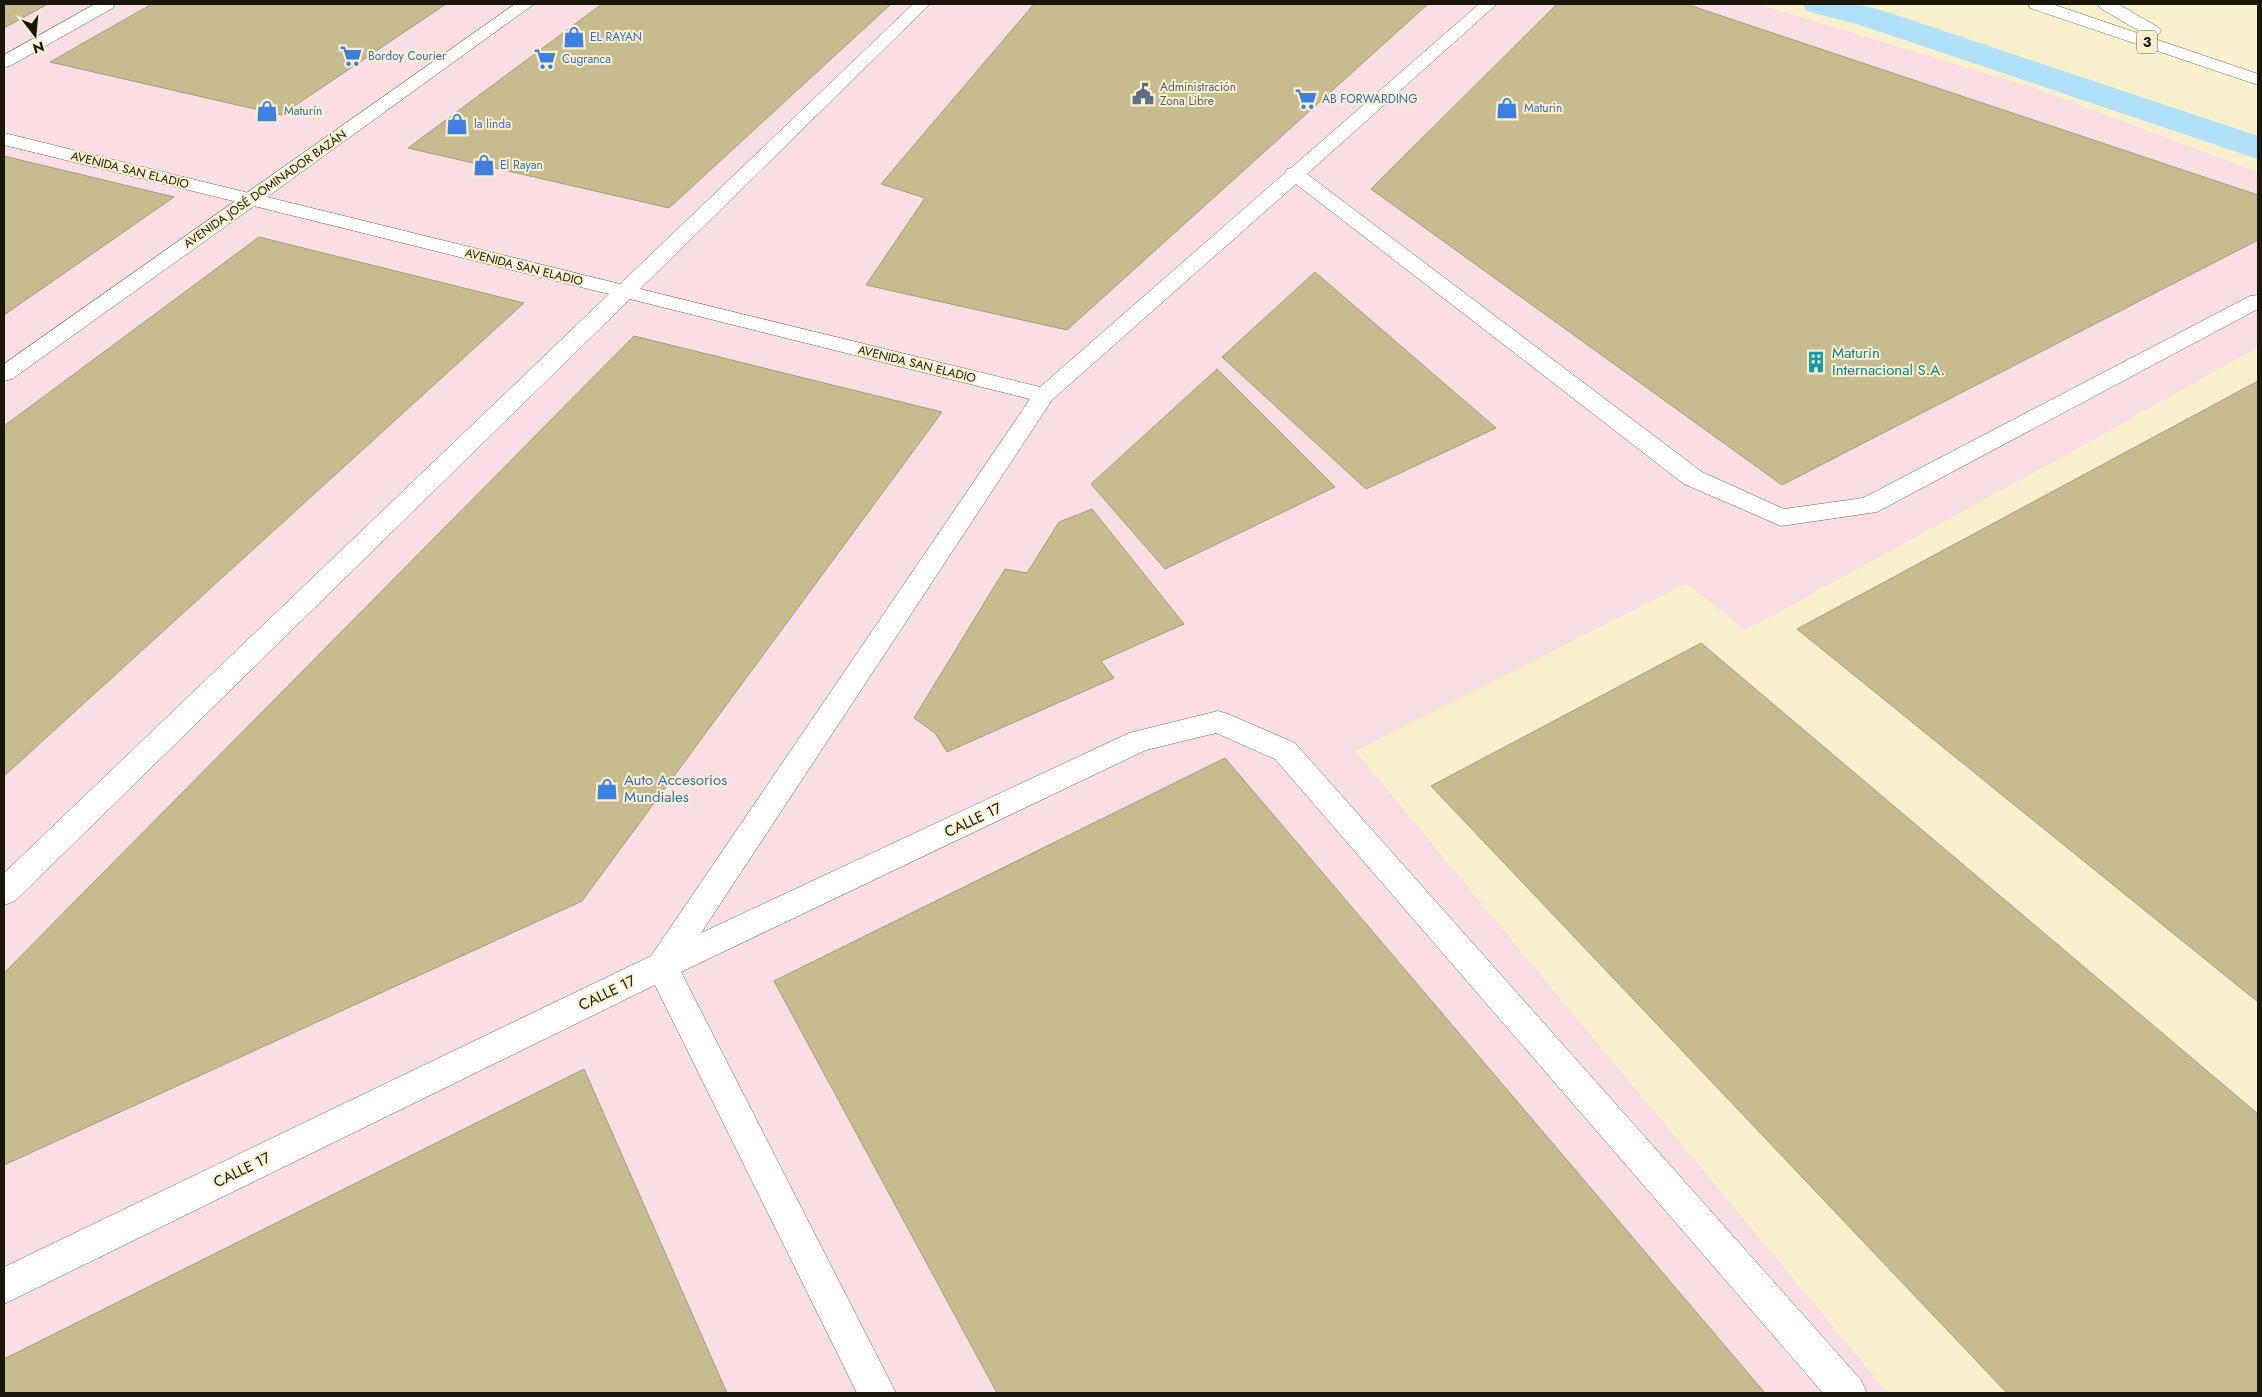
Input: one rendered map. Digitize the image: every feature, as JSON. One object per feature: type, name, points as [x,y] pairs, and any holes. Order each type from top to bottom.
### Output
[{"type":"street","points":[[4,62],[106,4]]},
{"type":"street","name":"AVENIDA JOSÉ DOMINADOR BAZÁN","points":[[4,374],[526,4]]},
{"type":"street","points":[[4,892],[922,4]]},
{"type":"street","points":[[877,1393],[662,966],[1044,395],[1294,173],[1489,4]]},
{"type":"street","name":"3","points":[[2036,4],[2258,80]]},
{"type":"street","points":[[2106,4],[2226,69]]},
{"type":"street","name":"AVENIDA SAN ELADIO","points":[[4,139],[1044,395]]},
{"type":"street","points":[[1294,173],[1693,478],[1781,518],[1868,506],[2258,301]]},
{"type":"street","name":"CALLE 17","points":[[4,1286],[662,966],[1139,741],[1218,722],[1284,751],[1848,1393]]},
{"type":"shaded area","points":[[4,4],[1757,4],[2034,88],[2258,172],[2258,347],[2084,445],[1746,630],[1686,584],[1355,751],[1888,1393],[4,1393]]},
{"type":"building","points":[[4,4],[48,4],[4,28]]},
{"type":"building","points":[[152,4],[446,4],[281,115],[50,62]]},
{"type":"building","points":[[602,4],[891,4],[669,208],[408,148]]},
{"type":"building","name":"Administración Zona Libre","points":[[1034,4],[1428,4],[1067,330],[866,285],[925,198],[881,184]]},
{"type":"building","name":"Maturin Internacional S.A.","points":[[1557,4],[1686,4],[2258,195],[2258,240],[1782,485],[1371,189]]},
{"type":"building","points":[[4,156],[174,197],[4,315]]},
{"type":"building","points":[[259,237],[524,303],[4,776],[4,426]]},
{"type":"building","points":[[1315,272],[1496,428],[1366,489],[1222,357]]},
{"type":"building","points":[[634,336],[942,412],[582,901],[4,1165],[4,973]]},
{"type":"building","points":[[1217,369],[1335,487],[1165,569],[1091,484]]},
{"type":"building","points":[[2258,381],[2258,1002],[1797,629]]},
{"type":"building","points":[[1092,509],[1184,624],[1101,661],[1114,678],[947,752],[935,733],[914,718],[1005,569],[1027,573],[1059,522]]},
{"type":"building","points":[[1701,643],[2258,1114],[2258,1393],[2007,1393],[1431,786]]},
{"type":"building","points":[[1225,758],[1765,1393],[997,1393],[774,981]]},
{"type":"building","points":[[584,1069],[727,1393],[4,1393],[4,1359]]},
{"type":"waterway","points":[[1819,4],[1872,18],[2258,148]]},
{"type":"place","name":"EL RAYAN","points":[[574,37]]},
{"type":"place","name":"Bordoy Courier","points":[[351,56]]},
{"type":"place","name":"Cugranca","points":[[545,59]]},
{"type":"place","name":"Administración Zona Libre","points":[[1143,94]]},
{"type":"place","name":"AB FORWARDING","points":[[1306,99]]},
{"type":"place","name":"Maturin","points":[[1507,108]]},
{"type":"place","name":"Maturín","points":[[267,111]]},
{"type":"place","name":"la linda","points":[[457,124]]},
{"type":"place","name":"El Rayan","points":[[484,165]]},
{"type":"place","name":"Maturin Internacional S.A.","points":[[1816,362]]},
{"type":"place","name":"Auto Accesorios Mundiales","points":[[607,789]]}]
